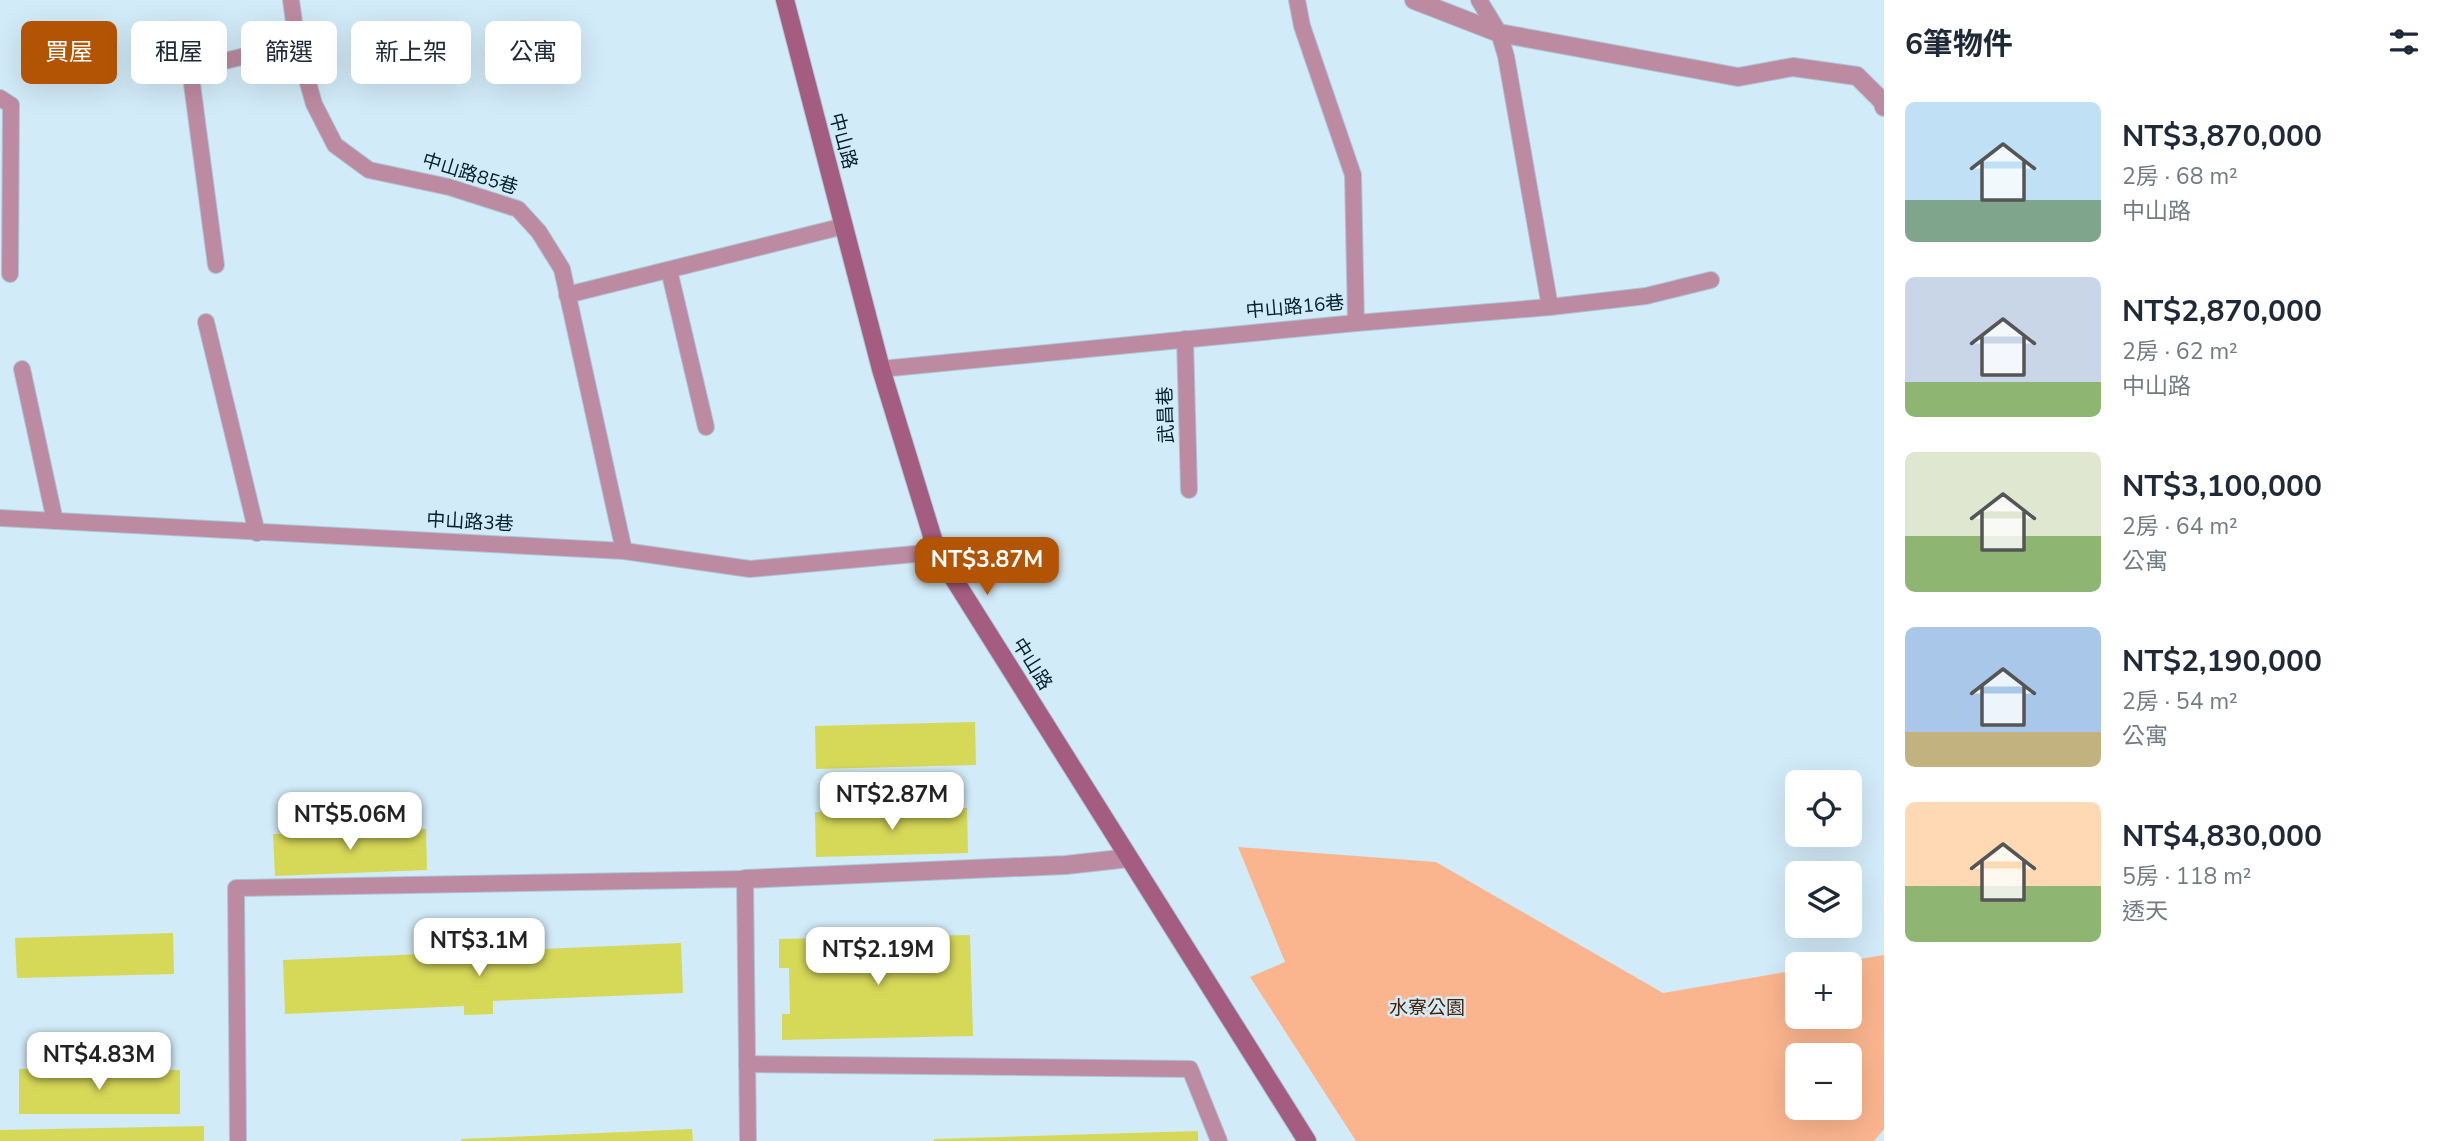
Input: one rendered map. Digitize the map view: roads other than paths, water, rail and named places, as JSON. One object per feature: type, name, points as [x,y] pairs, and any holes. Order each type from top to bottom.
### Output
[{"type":"street","name":"中山路","points":[[785,0],[881,369],[937,552],[1307,1141]]},
{"type":"street","points":[[1414,0],[1499,33],[1738,77],[1793,67],[1857,76],[1882,101],[1884,107]]},
{"type":"street","points":[[745,879],[1066,865],[1129,858]]},
{"type":"lane","name":"中山路85巷","points":[[291,0],[294,21]]},
{"type":"lane","points":[[1297,0],[1302,26],[1353,175],[1356,323]]},
{"type":"lane","points":[[1479,0],[1499,33],[1506,56],[1550,307]]},
{"type":"lane","points":[[216,265],[190,69],[241,57]]},
{"type":"lane","name":"中山路85巷","points":[[308,84],[314,104],[335,145],[369,170],[449,187],[518,209],[539,232],[562,269],[624,551]]},
{"type":"lane","points":[[0,98],[11,105],[10,274]]},
{"type":"lane","points":[[567,295],[844,226]]},
{"type":"lane","points":[[669,270],[706,427]]},
{"type":"lane","name":"中山路16巷","points":[[881,369],[1550,307],[1646,296],[1711,280]]},
{"type":"lane","points":[[206,322],[257,533]]},
{"type":"lane","name":"武昌巷","points":[[1185,339],[1189,489]]},
{"type":"lane","points":[[22,369],[55,521]]},
{"type":"lane","name":"中山路3巷","points":[[0,518],[624,551],[750,569],[937,552]]},
{"type":"lane","points":[[238,1141],[236,888],[745,879],[748,1141]]},
{"type":"lane","points":[[747,1064],[1190,1069],[1219,1141]]},
{"type":"park label","name":"水寮公園","points":[[1427,1008]]}]
